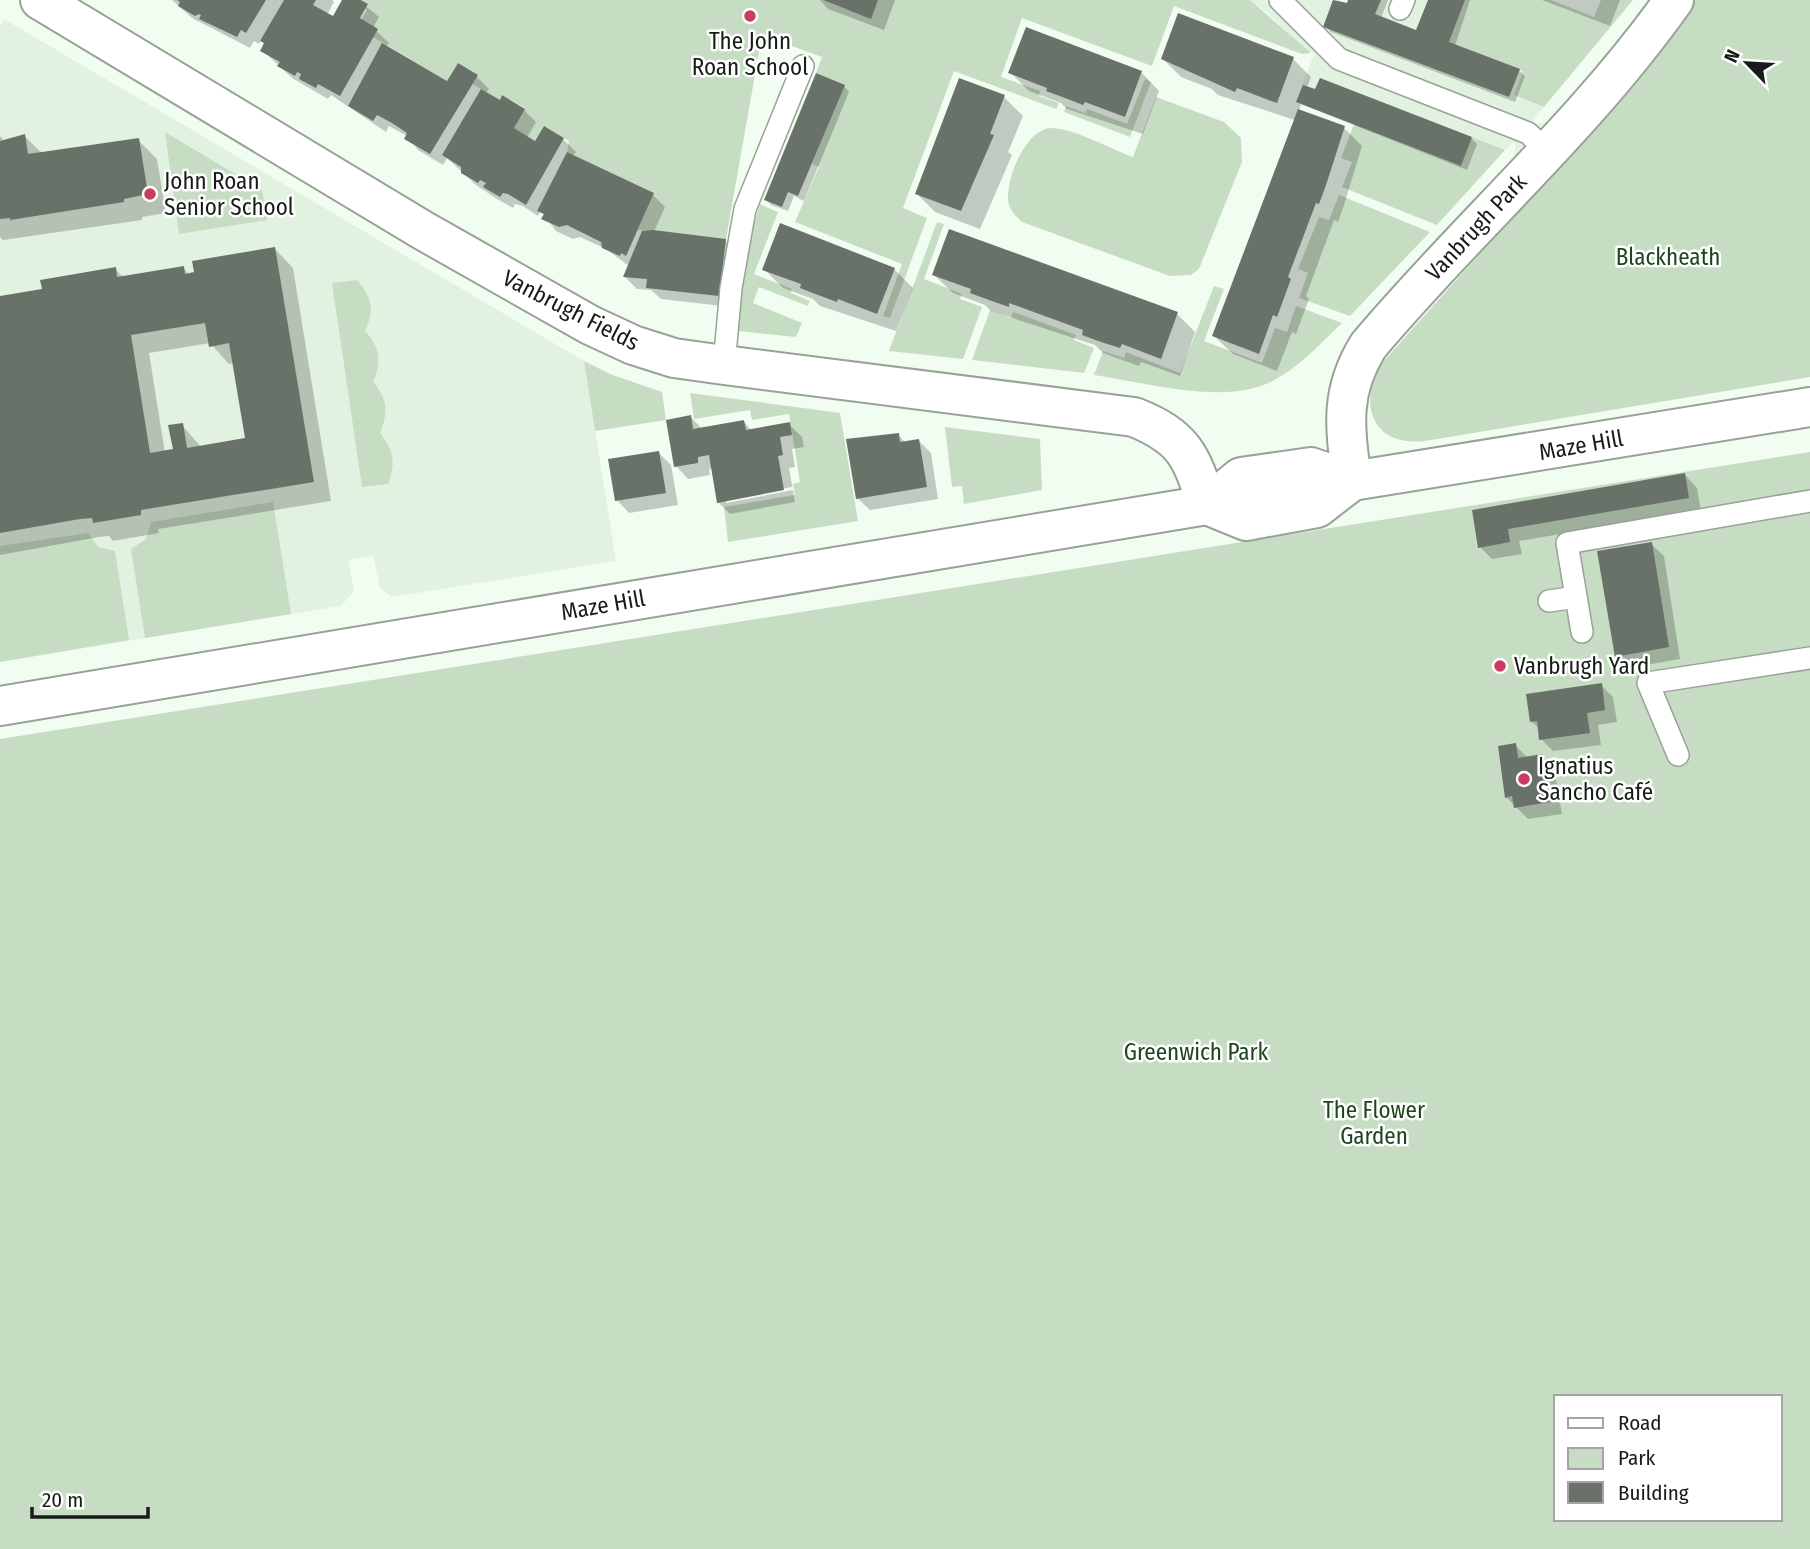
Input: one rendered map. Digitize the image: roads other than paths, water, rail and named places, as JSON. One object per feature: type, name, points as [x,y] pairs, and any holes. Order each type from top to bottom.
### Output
[{"type":"street","name":"Vanbrugh Fields","points":[[40,0],[424,231],[590,325],[633,345],[674,358],[1134,417],[1161,428],[1182,444],[1195,467],[1207,505]]},
{"type":"street","name":"Vanbrugh Park","points":[[1352,481],[1345,423],[1348,390],[1354,369],[1392,317],[1547,151],[1642,43],[1674,0]]},
{"type":"street","name":"Maze Hill","points":[[0,706],[1207,505],[1246,521],[1317,508],[1352,481],[1810,407]]},
{"type":"lane","points":[[1280,0],[1339,59],[1528,133],[1547,151]]},
{"type":"lane","points":[[724,365],[731,288],[745,209],[803,66]]},
{"type":"lane","points":[[1582,632],[1567,543],[1810,501]]},
{"type":"lane","points":[[1549,601],[1576,597]]},
{"type":"lane","points":[[1678,755],[1648,683],[1810,658]]},
{"type":"place","name":"The John Roan School","points":[[750,16]]},
{"type":"place","name":"John Roan Senior School","points":[[150,194]]},
{"type":"place","name":"Vanbrugh Yard","points":[[1500,666]]},
{"type":"place","name":"Ignatius Sancho Café","points":[[1524,779]]},
{"type":"park label","name":"Blackheath","points":[[1668,257]]},
{"type":"park label","name":"Greenwich Park","points":[[1196,1052]]},
{"type":"park label","name":"The Flower Garden","points":[[1374,1123]]}]
